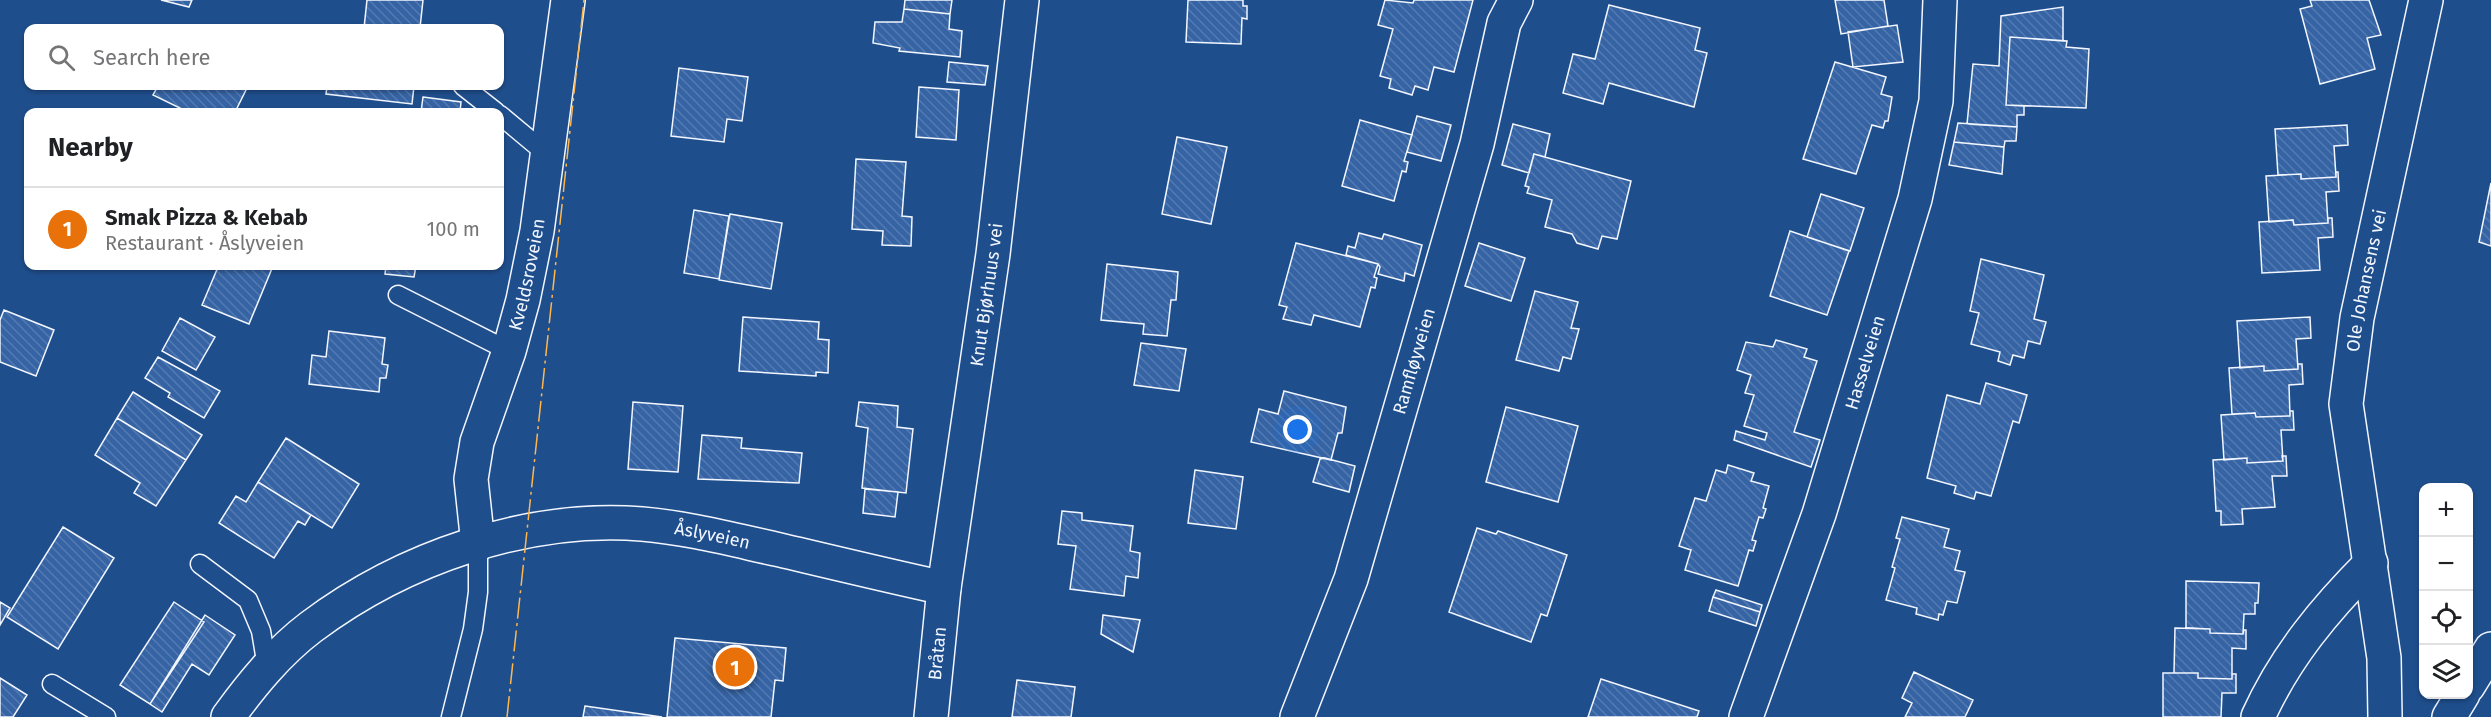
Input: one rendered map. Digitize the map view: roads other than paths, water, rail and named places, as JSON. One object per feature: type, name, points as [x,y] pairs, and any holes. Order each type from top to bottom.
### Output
[{"type":"street","name":"Kveldsroveien","points":[[478,544],[471,479],[477,442],[509,351],[537,231],[568,0]]},
{"type":"street","name":"Knut Bjørhuus vei","points":[[944,588],[993,254],[1022,0]]},
{"type":"street","name":"Ramfløyveien","points":[[1297,717],[1351,579],[1478,144],[1504,23],[1516,0]]},
{"type":"street","name":"Hasselveien","points":[[1746,717],[1819,514],[1915,199],[1936,101],[1940,0]]},
{"type":"street","name":"Ole Johansens vei","points":[[2385,717],[2384,658],[2346,404],[2357,318],[2426,0]]},
{"type":"street","name":"Åslyveien","points":[[228,717],[267,667],[310,628],[360,594],[422,563],[478,544],[539,529],[586,523],[642,524],[705,533],[944,588]]},
{"type":"street","points":[[2258,717],[2294,652],[2328,606],[2371,563]]},
{"type":"street","name":"Bråtan","points":[[931,717],[944,588]]},
{"type":"street","points":[[2473,679],[2491,649]]},
{"type":"street","points":[[2449,717],[2460,699]]},
{"type":"lane","points":[[468,90],[490,108]]},
{"type":"lane","points":[[504,119],[548,154]]},
{"type":"lane","points":[[398,295],[509,351]]},
{"type":"lane","points":[[451,717],[473,629],[478,592],[478,544]]},
{"type":"lane","points":[[201,564],[248,600],[261,631],[267,667]]},
{"type":"lane","points":[[52,684],[106,717]]},
{"type":"place","name":"Smak Pizza & Kebab","points":[[735,667]]}]
